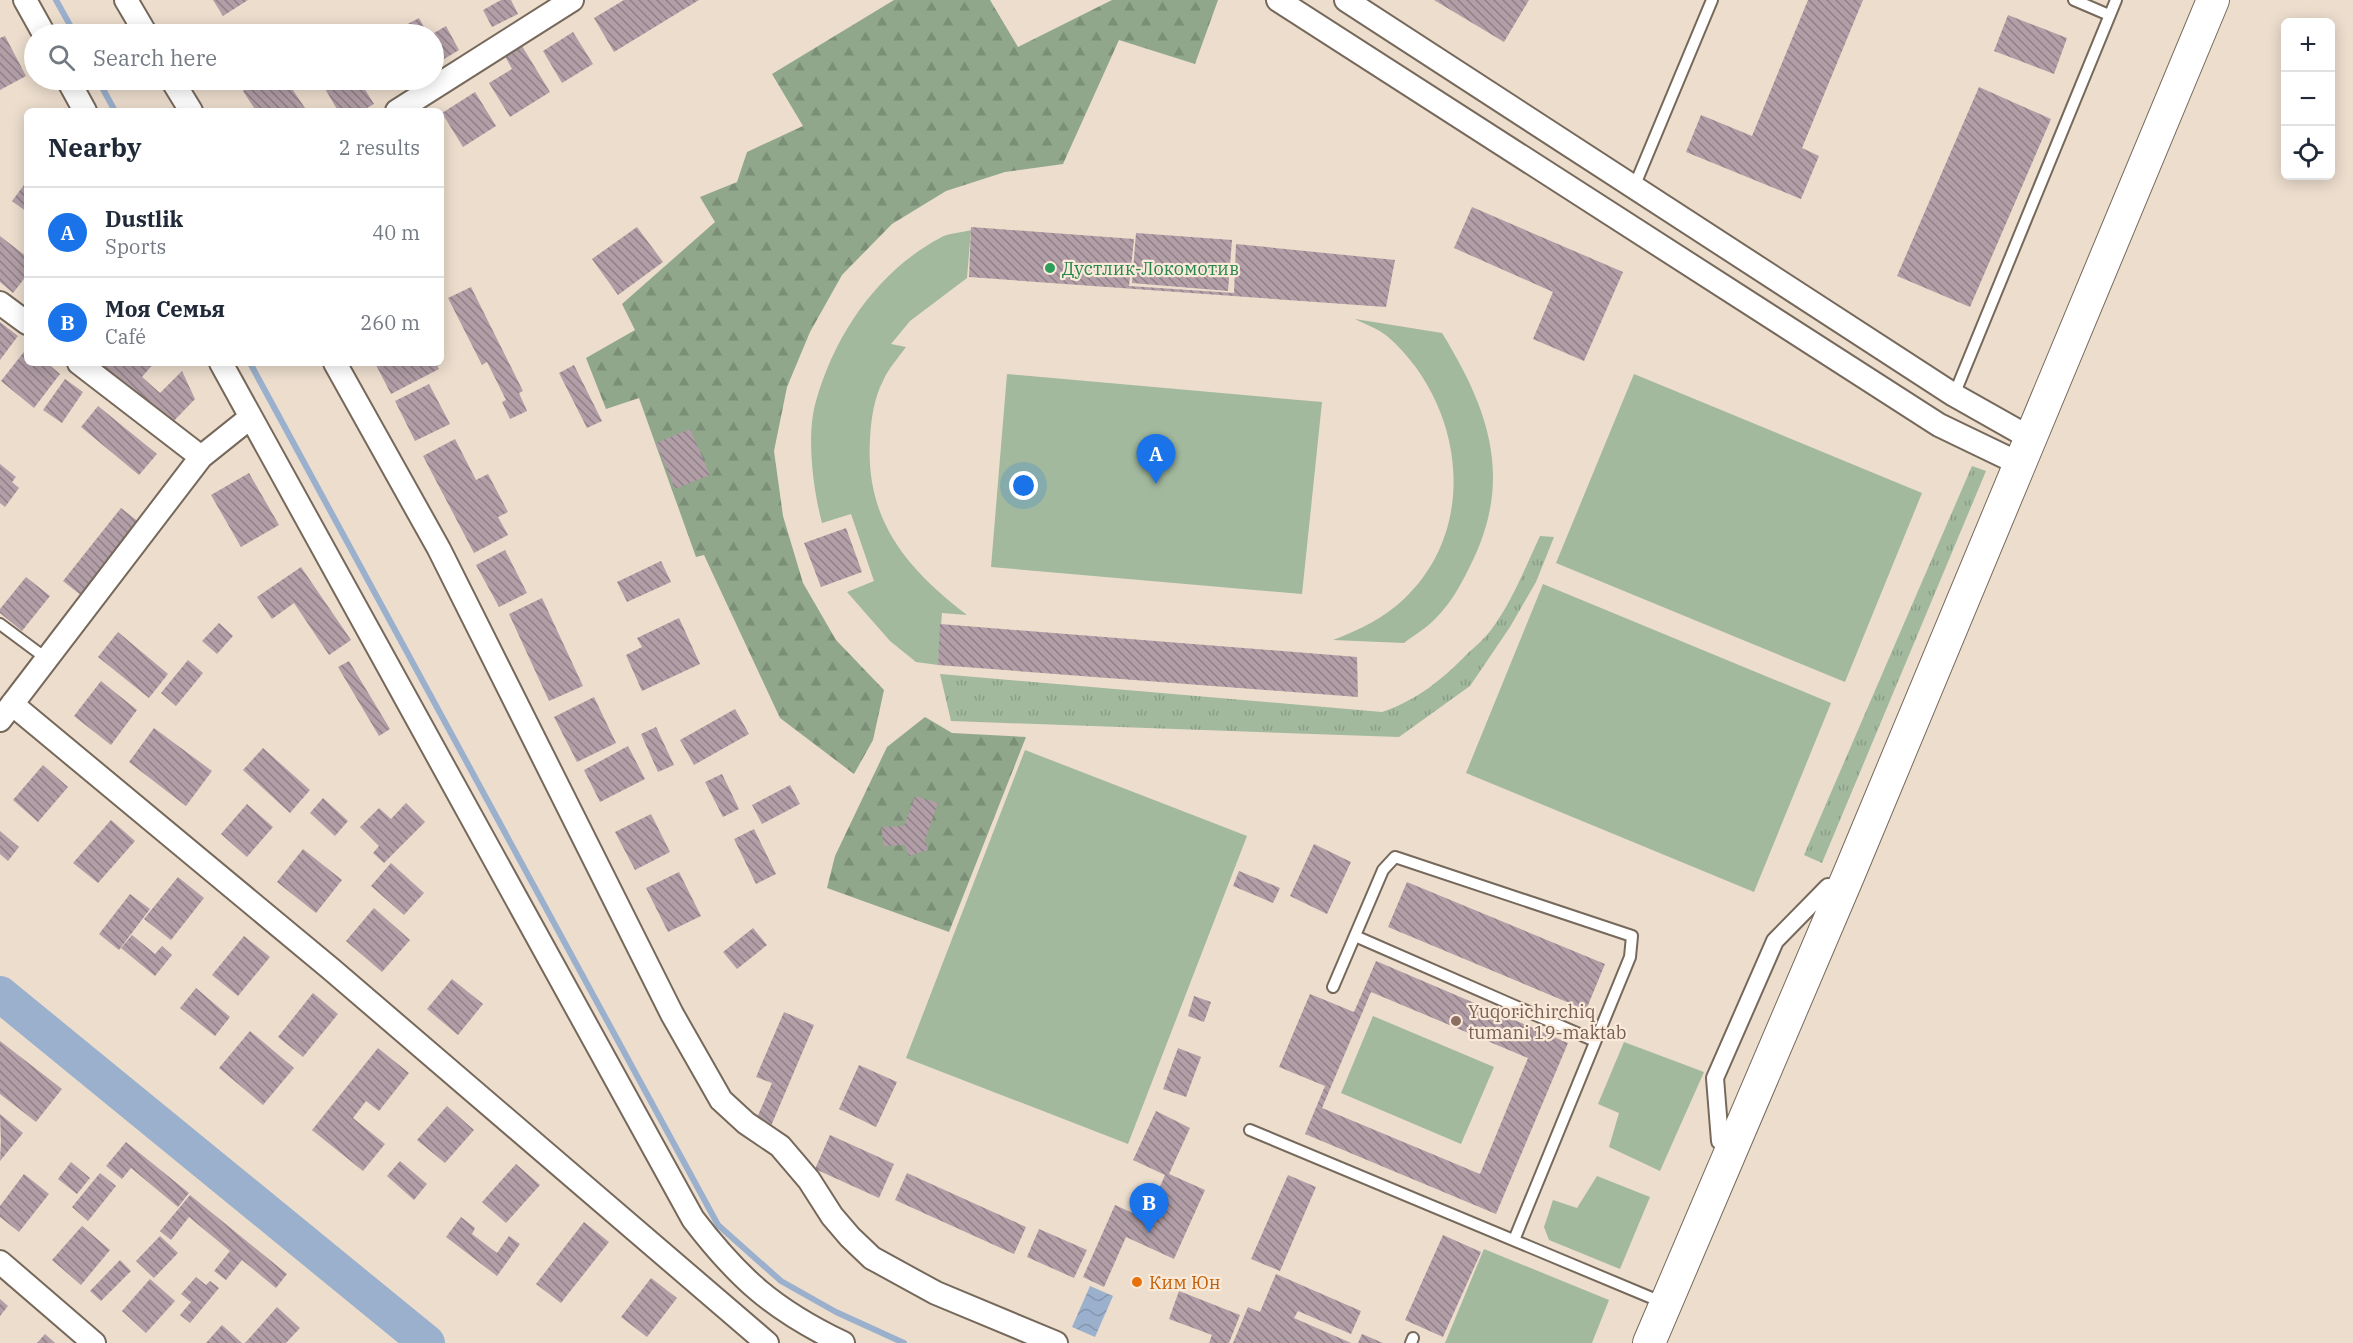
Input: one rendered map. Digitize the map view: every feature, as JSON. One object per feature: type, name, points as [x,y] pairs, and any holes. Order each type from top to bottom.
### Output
[{"type":"main road","points":[[1649,1343],[1849,874],[2196,0]]},
{"type":"main road","points":[[1633,1343],[2213,0]]},
{"type":"street","points":[[25,0],[38,24]]},
{"type":"street","points":[[126,0],[140,24]]},
{"type":"street","points":[[444,81],[572,0]]},
{"type":"street","points":[[1278,0],[1939,425],[2018,447]]},
{"type":"street","points":[[1346,0],[1954,395],[2018,447]]},
{"type":"street","points":[[73,90],[83,108]]},
{"type":"street","points":[[178,90],[189,108]]},
{"type":"street","points":[[402,108],[430,90]]},
{"type":"street","points":[[1616,217],[1634,187]]},
{"type":"street","points":[[0,303],[24,321]]},
{"type":"street","points":[[1819,347],[1837,319]]},
{"type":"street","points":[[83,366],[201,457]]},
{"type":"street","points":[[223,366],[693,1219],[740,1276],[776,1306],[817,1331],[843,1343]]},
{"type":"street","points":[[337,366],[439,549],[565,795],[672,1014],[721,1100],[746,1123],[780,1146],[809,1180],[832,1216],[872,1258],[936,1293],[1056,1343]]},
{"type":"street","points":[[1939,425],[1954,395]]},
{"type":"street","points":[[251,417],[201,457],[6,712],[331,969],[767,1343]]},
{"type":"street","points":[[0,1262],[94,1343]]},
{"type":"lane","points":[[1634,187],[1712,0]]},
{"type":"lane","points":[[2074,0],[2109,15]]},
{"type":"lane","points":[[1954,395],[2116,0]]},
{"type":"lane","points":[[0,624],[47,659]]},
{"type":"lane","points":[[1333,987],[1383,870],[1395,857],[1632,936],[1630,957],[1514,1240]]},
{"type":"lane","points":[[1355,936],[1595,1041]]},
{"type":"lane","points":[[1250,1130],[1652,1298]]},
{"type":"green space","points":[[894,0],[990,0],[1018,47],[1112,0],[1218,0],[1195,64],[1119,40],[1063,164],[1005,172],[946,191],[892,224],[842,275],[810,332],[787,387],[774,451],[783,516],[803,583],[836,640],[884,690],[873,740],[854,774],[780,718],[704,555],[696,557],[639,398],[606,409],[586,358],[635,330],[622,304],[715,222],[700,197],[737,182],[747,152],[803,126],[772,74]]},
{"type":"green space","points":[[971,230],[967,278],[910,321],[891,344],[906,347],[888,372],[877,395],[870,432],[870,468],[874,494],[882,518],[908,560],[925,579],[967,615],[942,613],[938,665],[916,662],[890,641],[847,592],[874,581],[851,514],[822,523],[814,478],[811,430],[816,401],[824,376],[847,329],[862,307],[897,268],[918,252],[943,236]]},
{"type":"green space","points":[[1355,319],[1442,333],[1472,388],[1490,443],[1493,471],[1492,500],[1485,529],[1473,560],[1457,591],[1442,612],[1429,625],[1404,643],[1333,640],[1380,618],[1404,599],[1428,569],[1445,536],[1452,501],[1453,465],[1446,429],[1433,395],[1413,363],[1387,336]]},
{"type":"green space","points":[[1007,374],[1322,402],[1302,594],[991,567]]},
{"type":"green space","points":[[1634,374],[1922,493],[1845,682],[1556,563]]},
{"type":"green space","points":[[1972,466],[1986,471],[1822,863],[1804,855]]},
{"type":"green space","points":[[1540,536],[1554,537],[1536,582],[1510,627],[1470,686],[1399,737],[951,721],[940,674],[1382,712],[1407,702],[1428,688],[1449,672],[1486,636],[1512,596]]},
{"type":"green space","points":[[1543,584],[1831,703],[1754,892],[1466,773]]},
{"type":"green space","points":[[925,717],[952,733],[1026,737],[949,932],[827,888],[835,856],[887,747]]},
{"type":"green space","points":[[1025,750],[1247,836],[1128,1144],[906,1058]]},
{"type":"green space","points":[[1373,1016],[1494,1067],[1461,1144],[1341,1093]]},
{"type":"green space","points":[[1624,1042],[1704,1072],[1660,1171],[1609,1147],[1619,1113],[1598,1104]]},
{"type":"green space","points":[[1597,1176],[1650,1197],[1620,1269],[1549,1240],[1544,1227],[1553,1200],[1577,1208]]},
{"type":"green space","points":[[1484,1249],[1609,1300],[1592,1343],[1445,1343]]},
{"type":"water","points":[[1090,1286],[1113,1296],[1095,1337],[1072,1327]]},
{"type":"building","points":[[213,0],[248,0],[223,16]]},
{"type":"building","points":[[501,0],[511,0],[518,14],[492,27],[483,10]]},
{"type":"building","points":[[624,0],[699,0],[614,52],[594,18]]},
{"type":"building","points":[[1434,0],[1529,0],[1504,42]]},
{"type":"building","points":[[1808,0],[1863,0],[1802,148],[1819,156],[1801,199],[1686,152],[1701,115],[1752,136]]},
{"type":"building","points":[[2008,15],[2067,38],[2054,74],[1994,51]]},
{"type":"building","points":[[419,18],[422,24],[408,24]]},
{"type":"building","points":[[446,26],[459,50],[444,59],[444,27]]},
{"type":"building","points":[[573,32],[593,64],[562,83],[543,51]]},
{"type":"building","points":[[5,36],[24,72],[24,77],[0,90],[0,38]]},
{"type":"building","points":[[522,46],[550,92],[510,117],[489,83],[512,69],[505,56]]},
{"type":"building","points":[[1979,87],[2051,119],[1970,307],[1897,276]]},
{"type":"building","points":[[293,90],[305,108],[254,108],[243,91]]},
{"type":"building","points":[[326,90],[365,90],[374,104],[367,108],[336,108]]},
{"type":"building","points":[[475,92],[496,126],[463,147],[444,116],[444,112]]},
{"type":"building","points":[[24,185],[24,210],[12,201]]},
{"type":"building","points":[[1472,207],[1623,272],[1584,361],[1533,339],[1553,292],[1454,248]]},
{"type":"building","points":[[637,227],[663,262],[618,295],[592,259]]},
{"type":"building","name":"Дустлик-Локомотив","points":[[971,227],[1134,239],[1129,286],[1234,293],[1236,244],[1395,260],[1386,307],[969,277]]},
{"type":"building","points":[[1136,233],[1232,240],[1228,291],[1132,283]]},
{"type":"building","points":[[0,236],[24,255],[24,279],[13,293],[0,282]]},
{"type":"building","points":[[471,287],[523,391],[519,393],[527,411],[510,419],[502,402],[506,400],[487,362],[482,365],[448,298]]},
{"type":"building","points":[[0,322],[18,336],[0,360]]},
{"type":"building","points":[[24,352],[24,366],[51,366],[60,374],[34,408],[1,381]]},
{"type":"building","points":[[574,365],[602,421],[587,428],[559,373]]},
{"type":"building","points":[[99,366],[151,366],[142,377],[160,393],[182,371],[195,399],[170,425]]},
{"type":"building","points":[[377,366],[438,366],[439,369],[391,394]]},
{"type":"building","points":[[65,379],[83,392],[62,423],[43,410]]},
{"type":"building","points":[[429,384],[450,424],[415,441],[395,401]]},
{"type":"building","points":[[98,406],[157,454],[139,475],[81,427]]},
{"type":"building","points":[[690,429],[710,475],[675,489],[656,443]]},
{"type":"building","points":[[455,439],[476,480],[488,474],[508,512],[498,517],[508,535],[474,553],[423,456]]},
{"type":"building","points":[[0,464],[16,477],[12,482],[19,488],[5,507],[0,503]]},
{"type":"building","points":[[249,473],[279,525],[241,547],[211,495]]},
{"type":"building","points":[[121,508],[140,523],[82,596],[63,581]]},
{"type":"building","points":[[846,528],[862,572],[821,587],[804,543]]},
{"type":"building","points":[[505,550],[527,593],[499,607],[476,565]]},
{"type":"building","points":[[661,561],[671,582],[627,602],[617,582]]},
{"type":"building","points":[[301,567],[351,640],[329,655],[294,603],[272,619],[257,597]]},
{"type":"building","points":[[26,577],[50,596],[22,631],[0,613],[0,609]]},
{"type":"building","points":[[542,598],[583,686],[549,701],[509,614]]},
{"type":"building","points":[[679,618],[700,664],[642,691],[626,655],[642,647],[637,638]]},
{"type":"building","points":[[219,623],[233,636],[217,654],[202,641]]},
{"type":"building","points":[[940,624],[1357,657],[1358,697],[938,665]]},
{"type":"building","points":[[118,632],[168,674],[149,698],[98,657]]},
{"type":"building","points":[[188,660],[203,673],[176,706],[161,693]]},
{"type":"building","points":[[349,661],[390,729],[379,736],[338,667]]},
{"type":"building","points":[[101,681],[137,710],[111,745],[74,716]]},
{"type":"building","points":[[594,697],[616,743],[577,762],[554,717]]},
{"type":"building","points":[[735,709],[749,734],[694,765],[680,740]]},
{"type":"building","points":[[656,727],[674,765],[658,772],[641,734]]},
{"type":"building","points":[[154,728],[212,771],[186,806],[129,762]]},
{"type":"building","points":[[628,746],[645,779],[600,802],[584,770]]},
{"type":"building","points":[[263,748],[310,790],[290,813],[243,770]]},
{"type":"building","points":[[43,765],[68,787],[38,822],[13,800]]},
{"type":"building","points":[[722,774],[739,809],[723,817],[705,782]]},
{"type":"building","points":[[790,785],[800,804],[762,824],[752,805]]},
{"type":"building","points":[[915,796],[938,803],[925,840],[928,850],[909,856],[905,845],[884,846],[881,827],[904,826]]},
{"type":"building","points":[[323,798],[348,821],[335,836],[310,813]]},
{"type":"building","points":[[406,803],[425,822],[384,863],[373,853],[379,846],[360,827],[379,808],[391,819]]},
{"type":"building","points":[[247,804],[273,827],[247,857],[221,834]]},
{"type":"building","points":[[651,814],[670,852],[635,870],[615,832]]},
{"type":"building","points":[[111,820],[135,841],[98,883],[73,863]]},
{"type":"building","points":[[754,829],[776,874],[756,884],[734,839]]},
{"type":"building","points":[[0,831],[19,847],[8,861],[0,854]]},
{"type":"building","points":[[1314,844],[1351,862],[1327,914],[1290,896]]},
{"type":"building","points":[[303,849],[342,880],[316,913],[277,882]]},
{"type":"building","points":[[391,863],[424,893],[404,915],[371,886]]},
{"type":"building","points":[[1239,871],[1280,888],[1273,903],[1233,886]]},
{"type":"building","points":[[679,872],[701,916],[668,932],[646,888]]},
{"type":"building","points":[[178,877],[204,898],[171,940],[144,919]]},
{"type":"building","points":[[1407,882],[1605,964],[1586,1010],[1388,927]]},
{"type":"building","points":[[130,894],[150,909],[119,950],[99,934]]},
{"type":"building","points":[[374,908],[410,940],[382,972],[346,941]]},
{"type":"building","points":[[753,928],[767,945],[737,969],[723,952]]},
{"type":"building","points":[[132,935],[155,954],[162,946],[172,955],[155,976],[121,948]]},
{"type":"building","points":[[244,936],[270,957],[238,996],[212,975]]},
{"type":"building","points":[[1376,961],[1568,1043],[1496,1214],[1305,1134],[1325,1086],[1279,1067],[1310,994],[1354,1012]],"holes":[[[1371,992],[1528,1058],[1480,1174],[1322,1108]]]},
{"type":"building","points":[[452,979],[483,1004],[458,1035],[427,1009]]},
{"type":"building","points":[[196,988],[230,1017],[215,1036],[180,1008]]},
{"type":"building","points":[[313,993],[338,1014],[303,1057],[278,1037]]},
{"type":"building","points":[[1194,996],[1211,1002],[1204,1022],[1188,1016]]},
{"type":"building","points":[[784,1012],[814,1025],[771,1126],[756,1120],[772,1083],[756,1077]]},
{"type":"building","points":[[250,1031],[294,1068],[263,1105],[219,1068]]},
{"type":"building","points":[[0,1041],[62,1089],[36,1122],[0,1094]]},
{"type":"building","points":[[378,1048],[409,1073],[379,1111],[366,1101],[353,1118],[385,1144],[363,1171],[312,1130]]},
{"type":"building","points":[[1178,1048],[1201,1057],[1186,1097],[1163,1089]]},
{"type":"building","points":[[859,1065],[897,1082],[876,1127],[839,1109]]},
{"type":"building","points":[[447,1106],[474,1130],[445,1163],[417,1140]]},
{"type":"building","points":[[1156,1111],[1190,1128],[1169,1174],[1205,1190],[1174,1259],[1126,1237],[1104,1287],[1083,1277],[1115,1205],[1146,1219],[1165,1175],[1133,1160]]},
{"type":"building","points":[[0,1114],[23,1133],[0,1161],[1,1141]]},
{"type":"building","points":[[830,1135],[894,1164],[879,1198],[815,1169]]},
{"type":"building","points":[[126,1142],[189,1193],[178,1207],[131,1168],[122,1179],[106,1166]]},
{"type":"building","points":[[400,1161],[427,1184],[414,1200],[387,1176]]},
{"type":"building","points":[[71,1162],[90,1178],[77,1194],[58,1179]]},
{"type":"building","points":[[516,1164],[540,1185],[506,1223],[482,1202]]},
{"type":"building","points":[[100,1173],[116,1186],[88,1221],[72,1207]]},
{"type":"building","points":[[907,1173],[1026,1227],[1014,1254],[895,1200]]},
{"type":"building","points":[[24,1174],[49,1194],[19,1232],[0,1217],[0,1206]]},
{"type":"building","points":[[1288,1175],[1316,1187],[1280,1271],[1251,1259]]},
{"type":"building","points":[[190,1195],[287,1274],[276,1288],[242,1260],[226,1280],[214,1271],[230,1251],[189,1217],[171,1240],[160,1231]]},
{"type":"building","points":[[461,1217],[475,1228],[472,1234],[497,1253],[509,1236],[520,1244],[497,1276],[446,1237]]},
{"type":"building","points":[[584,1222],[609,1242],[561,1303],[536,1284]]},
{"type":"building","points":[[82,1226],[110,1250],[81,1285],[52,1260]]},
{"type":"building","points":[[1039,1229],[1087,1250],[1074,1278],[1027,1257]]},
{"type":"building","points":[[1443,1235],[1481,1252],[1443,1337],[1405,1320]]},
{"type":"building","points":[[160,1236],[178,1253],[154,1278],[136,1261]]},
{"type":"building","points":[[120,1260],[131,1271],[101,1301],[90,1291]]},
{"type":"building","points":[[1276,1274],[1361,1311],[1351,1334],[1298,1311],[1294,1318],[1351,1343],[1233,1343],[1248,1307],[1260,1312]]},
{"type":"building","points":[[196,1277],[206,1285],[210,1281],[219,1288],[190,1323],[180,1315],[191,1302],[181,1294]]},
{"type":"building","points":[[651,1278],[677,1298],[647,1337],[621,1317]]},
{"type":"building","points":[[150,1279],[175,1301],[146,1333],[122,1311]]},
{"type":"building","points":[[1179,1291],[1240,1315],[1229,1343],[1209,1343],[1212,1335],[1169,1319]]},
{"type":"building","points":[[0,1299],[8,1306],[0,1316]]},
{"type":"building","points":[[277,1307],[300,1328],[286,1343],[245,1343]]},
{"type":"building","points":[[222,1325],[242,1343],[206,1343]]},
{"type":"building","points":[[45,1334],[55,1343],[37,1343]]},
{"type":"building","points":[[1362,1334],[1383,1343],[1358,1343]]},
{"type":"waterway","points":[[56,0],[69,24]]},
{"type":"waterway","points":[[103,90],[113,108]]},
{"type":"waterway","points":[[252,366],[718,1225],[781,1281],[836,1312],[904,1343]]},
{"type":"waterway","points":[[0,994],[427,1343]]},
{"type":"place","name":"Дустлик-Локомотив","points":[[1050,268]]},
{"type":"place","name":"Dustlik","points":[[1156,484]]},
{"type":"place","name":"Yuqorichirchiq tumani 19-maktab","points":[[1456,1021]]},
{"type":"place","name":"Моя Семья","points":[[1149,1233]]},
{"type":"place","name":"Ким Юн","points":[[1137,1282]]}]
